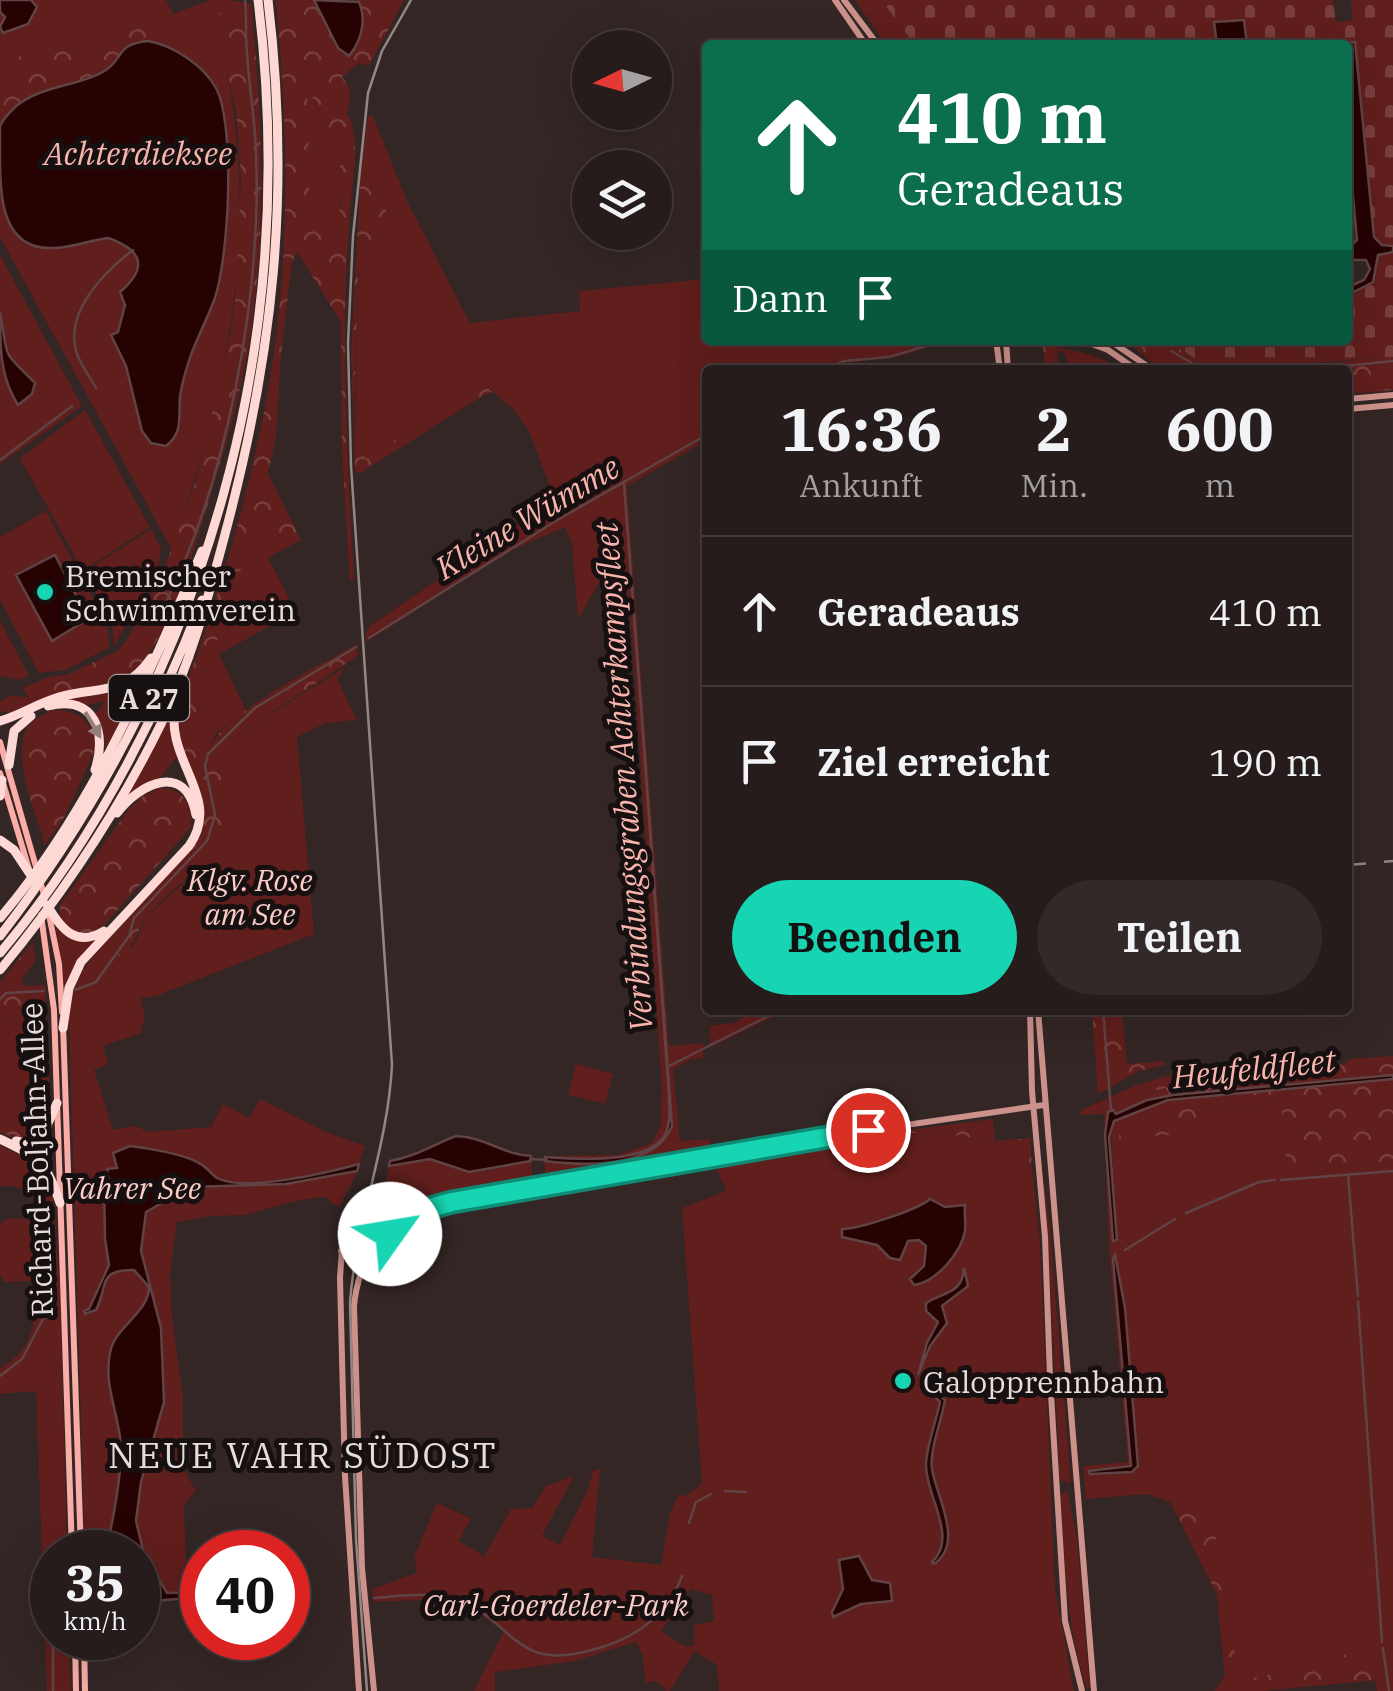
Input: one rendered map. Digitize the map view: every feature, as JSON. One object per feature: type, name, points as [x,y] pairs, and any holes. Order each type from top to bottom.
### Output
[{"type":"highway","name":"A 27","points":[[0,936],[50,870],[117,762],[161,672],[204,565],[220,512],[246,408],[267,243],[268,116],[258,0]]},
{"type":"highway","name":"A 27","points":[[0,953],[54,883],[103,808],[186,643],[222,546],[262,382],[278,248],[279,112],[268,0]]},
{"type":"highway","points":[[0,917],[46,856],[112,746],[220,512]]},
{"type":"highway","points":[[0,970],[57,897],[161,725],[198,637],[222,546]]},
{"type":"highway","points":[[0,721],[59,697],[105,691],[129,681],[154,653],[176,611]]},
{"type":"highway","points":[[63,1028],[69,988],[81,962],[190,846],[198,831],[199,798],[176,748],[172,729],[183,676]]},
{"type":"highway","points":[[9,765],[12,735],[22,722],[52,705],[78,707],[94,720],[102,740],[84,796]]},
{"type":"highway","points":[[0,713],[12,718]]},
{"type":"highway","points":[[0,796],[1,776]]},
{"type":"highway","points":[[47,904],[59,926],[69,934],[86,938],[104,931],[190,839],[196,820],[192,800],[174,784],[148,785],[130,797],[90,846]]},
{"type":"highway","points":[[0,840],[14,850],[30,874]]},
{"type":"highway","points":[[0,1136],[22,1144],[38,1142],[57,1102]]},
{"type":"highway","points":[[0,1136],[42,1162],[60,1203]]},
{"type":"main road","name":"Richard-Boljahn-Allee","points":[[0,742],[47,904],[59,964],[80,1530]]},
{"type":"main road","name":"Richard-Boljahn-Allee","points":[[1,776],[30,874],[52,978],[71,1530]]},
{"type":"main road","points":[[75,1660],[76,1691]]},
{"type":"main road","points":[[84,1660],[85,1691]]},
{"type":"street","points":[[834,0],[862,40]]},
{"type":"street","points":[[844,0],[874,40]]},
{"type":"street","points":[[1094,345],[1130,365]]},
{"type":"street","points":[[1116,345],[1146,365]]},
{"type":"street","points":[[1352,399],[1393,396]]},
{"type":"street","points":[[1352,409],[1393,405]]},
{"type":"street","points":[[1034,1015],[1094,1691]]},
{"type":"street","points":[[1034,1015],[1034,1110],[1045,1237],[1065,1621],[1082,1691]]},
{"type":"street","points":[[359,1691],[348,1546],[343,1236],[374,1221],[430,1208],[714,1154],[1006,1111],[1044,1110]]},
{"type":"street","points":[[364,1262],[370,1260],[390,1234],[430,1208]]},
{"type":"street","points":[[374,1221],[355,1293],[362,1568],[374,1691]]},
{"type":"street","points":[[358,1227],[373,1234],[390,1234]]},
{"type":"street","points":[[341,1251],[356,1244],[369,1249]]},
{"type":"street","points":[[1056,1492],[1067,1488],[1077,1494]]},
{"type":"green space","points":[[0,0],[166,0],[173,14],[211,0],[229,0],[215,21],[230,89],[238,156],[235,288],[211,419],[172,550],[0,237]]},
{"type":"green space","points":[[229,0],[251,4],[260,127],[259,249],[242,382],[188,569],[163,630],[126,679],[12,713],[0,711],[0,702],[10,695],[29,698],[23,688],[48,677],[66,675],[116,652],[127,640],[163,572],[196,481],[235,301],[241,178],[236,110],[215,21]]},
{"type":"green space","points":[[276,0],[314,0],[342,54],[353,51],[359,38],[357,0],[404,0],[369,66],[359,63],[342,77],[350,90],[347,113],[355,148],[345,348],[354,579],[350,581],[342,451],[341,322],[297,252],[292,263],[276,436],[268,474],[301,540],[277,553],[258,520],[210,661],[195,717],[197,738],[207,751],[233,721],[274,691],[357,644],[358,656],[229,740],[225,814],[219,839],[203,863],[146,918],[122,959],[106,942],[193,847],[202,829],[201,796],[178,725],[180,705],[243,505],[275,344],[284,230]],"holes":[[[307,85],[327,128],[346,127],[346,156],[339,168],[343,177],[339,182],[339,213],[322,226],[310,225]]]},
{"type":"green space","points":[[855,0],[881,0],[911,40],[883,40]]},
{"type":"green space","points":[[881,0],[1333,0],[1336,22],[1353,20],[1351,0],[1393,0],[1393,357],[1287,365],[1204,365],[1174,345],[1352,345],[1352,294],[1376,277],[1375,261],[1382,245],[1374,237],[1352,40],[1246,40],[1243,20],[1215,22],[1217,40],[911,40]]},
{"type":"green space","points":[[173,14],[176,20],[158,26],[159,36],[126,49],[109,69],[12,109],[0,125],[0,62],[79,39],[92,48]]},
{"type":"green space","points":[[306,82],[325,124],[346,126],[346,156],[339,168],[343,177],[339,213],[322,226],[310,226]]},
{"type":"green space","points":[[368,116],[373,116],[407,201],[470,323],[580,311],[579,291],[702,279],[702,345],[935,345],[896,357],[840,365],[702,365],[702,443],[627,486],[669,1046],[703,1043],[703,1058],[691,1059],[673,1069],[680,1141],[710,1139],[710,1148],[545,1177],[545,1156],[618,1155],[652,1143],[661,1125],[662,1089],[632,634],[624,573],[604,575],[578,619],[572,543],[565,527],[507,552],[366,642],[371,625],[555,501],[529,431],[514,410],[484,383],[366,460],[355,438],[359,248],[393,222],[361,168]]},
{"type":"green space","points":[[361,168],[393,222],[359,248],[354,422],[355,438],[366,459],[484,383],[493,393],[355,473],[351,352]]},
{"type":"green space","points":[[0,255],[82,406],[0,464]]},
{"type":"green space","points":[[1043,345],[1094,356],[1113,365],[1070,365],[1063,351],[1057,351],[1058,365],[1045,365]]},
{"type":"green space","points":[[1132,345],[1174,345],[1204,365],[1154,365]]},
{"type":"green space","points":[[1393,357],[1393,390],[1352,394],[1352,365],[1304,365]]},
{"type":"green space","points":[[85,410],[150,527],[83,571],[20,458]]},
{"type":"green space","name":"Bremischer Schwimmverein","points":[[46,511],[108,626],[109,647],[66,670],[39,673],[0,600],[0,537]]},
{"type":"green space","points":[[258,518],[277,553],[268,558],[290,600],[267,612],[272,625],[219,654],[246,711],[215,734],[207,752],[197,738],[195,717]]},
{"type":"green space","name":"Bremischer Schwimmverein","points":[[151,529],[161,549],[158,570],[114,646],[112,624],[84,572]]},
{"type":"green space","points":[[0,621],[29,676],[19,680],[0,676]]},
{"type":"green space","name":"Vahrer See","points":[[345,667],[337,679],[357,720],[326,723],[297,737],[314,934],[156,996],[141,998],[145,1018],[141,1033],[103,1046],[108,1064],[94,1070],[113,1130],[136,1126],[148,1132],[211,1127],[223,1104],[249,1118],[260,1099],[324,1131],[365,1146],[339,1207],[324,1197],[244,1215],[177,1222],[170,1274],[172,1316],[183,1397],[183,1468],[196,1491],[184,1505],[185,1530],[180,1530],[180,1599],[160,1601],[160,1530],[84,1530],[69,1021],[72,998],[84,968],[106,942],[122,958],[135,943],[148,915],[185,882],[223,826],[229,740]]},
{"type":"green space","points":[[145,671],[106,753],[104,736],[94,715],[106,701],[82,706],[66,698],[118,689]]},
{"type":"green space","points":[[52,710],[82,718],[91,728],[97,745],[65,816],[45,845],[26,782],[22,747],[32,722]]},
{"type":"green space","points":[[168,715],[177,757],[159,779],[125,797],[146,764]]},
{"type":"green space","points":[[159,788],[175,791],[185,800],[191,813],[190,829],[104,925],[79,935],[60,921],[60,905],[129,809]]},
{"type":"green space","points":[[55,925],[82,942],[99,938],[65,999]]},
{"type":"green space","points":[[33,942],[35,961],[21,980],[25,986],[45,985],[50,1097],[44,1134],[24,1142],[0,1132],[0,1122],[44,1119],[37,1028],[21,1028],[19,1015],[2,1018],[0,1024],[0,982]]},
{"type":"green space","points":[[20,1015],[37,1027],[44,1119],[0,1122],[0,1024],[2,1018]]},
{"type":"green space","points":[[748,1015],[778,1015],[711,1047],[709,1026],[733,1023]]},
{"type":"green space","points":[[1092,1015],[1122,1015],[1127,1064],[1165,1061],[1165,1065],[1139,1071],[1098,1094]]},
{"type":"green space","points":[[1393,1056],[1393,1075],[1167,1095],[1166,1088],[1136,1095],[1132,1087],[1166,1076],[1321,1062],[1326,1066],[1345,1064],[1349,1059]]},
{"type":"green space","points":[[576,1064],[613,1074],[605,1104],[568,1095]]},
{"type":"green space","points":[[1393,1079],[1393,1161],[1287,1170],[1281,1103],[1201,1109],[1202,1132],[1119,1139],[1119,1125],[1155,1115],[1168,1100]]},
{"type":"green space","points":[[1132,1087],[1137,1095],[1167,1088],[1167,1095],[1108,1116],[1105,1135],[1113,1241],[1116,1240],[1111,1125],[1145,1106],[1168,1100],[1201,1109],[1282,1103],[1287,1170],[1393,1161],[1393,1691],[1377,1691],[1375,1680],[1259,1691],[1215,1691],[1225,1675],[1217,1594],[1170,1502],[1147,1494],[1086,1499],[1083,1466],[1128,1462],[1109,1247],[1104,1114],[1080,1115],[1082,1110]],"holes":[[[1113,1259],[1125,1308],[1138,1466],[1131,1472],[1090,1474],[1131,1466]]]},
{"type":"green space","points":[[993,1119],[995,1141],[1030,1138],[1032,1168],[1002,1146],[984,1140],[943,1134],[885,1133]]},
{"type":"green space","name":"Galopprennbahn","points":[[885,1133],[923,1133],[984,1140],[1002,1146],[1032,1168],[1040,1243],[1055,1590],[1074,1691],[719,1691],[717,1665],[695,1651],[667,1691],[656,1681],[645,1683],[643,1656],[636,1642],[575,1661],[495,1672],[495,1691],[474,1691],[504,1631],[469,1606],[445,1599],[373,1602],[372,1589],[417,1573],[414,1557],[437,1503],[471,1519],[459,1541],[484,1556],[511,1509],[532,1508],[546,1486],[574,1476],[542,1536],[560,1545],[587,1492],[593,1471],[600,1468],[592,1557],[661,1565],[670,1513],[679,1494],[686,1496],[702,1483],[682,1208],[726,1191],[714,1161]],"holes":[[[691,1589],[712,1595],[714,1621],[694,1625],[694,1645],[686,1647],[661,1631]]]},
{"type":"green space","points":[[0,1145],[44,1168],[53,1195],[60,1289],[66,1530],[41,1530],[36,1391],[0,1394],[0,1368],[21,1352],[27,1342],[35,1308],[34,1281],[4,1282],[0,1275],[0,1224],[6,1219],[36,1218],[33,1193],[0,1186]]},
{"type":"green space","points":[[1040,1152],[1050,1229],[1071,1484],[1060,1480]]},
{"type":"green space","points":[[430,1159],[486,1171],[531,1161],[533,1182],[412,1202],[415,1206],[393,1211],[387,1208],[383,1195],[389,1166]]},
{"type":"green space","points":[[1067,1490],[1077,1539],[1090,1688],[1087,1689],[1068,1593],[1060,1495]]},
{"type":"green space","points":[[1170,1501],[1210,1518],[1221,1558],[1232,1640],[1242,1680],[1332,1662],[1348,1653],[1372,1651],[1376,1680],[1215,1691],[1225,1675],[1217,1594]]},
{"type":"green space","points":[[46,1660],[70,1660],[71,1691],[47,1691]]},
{"type":"water","points":[[0,0],[31,0],[37,7],[28,24],[3,33],[0,27],[5,17],[0,12]]},
{"type":"water","points":[[314,0],[359,2],[362,30],[349,56],[338,48]]},
{"type":"water","points":[[1244,20],[1246,40],[1216,40],[1214,22]]},
{"type":"water","name":"Achterdieksee","points":[[148,41],[177,52],[211,80],[222,107],[228,162],[219,284],[185,374],[178,429],[166,446],[151,443],[142,431],[126,366],[111,335],[118,332],[125,305],[120,292],[135,275],[138,260],[128,248],[108,238],[60,248],[32,245],[21,239],[8,220],[0,181],[0,126],[14,108],[35,95],[95,76],[112,65],[125,48]]},
{"type":"water","points":[[1355,42],[1374,237],[1382,245],[1393,246],[1393,252],[1378,255],[1373,282],[1352,293],[1352,285],[1364,280],[1370,269],[1366,260],[1352,260],[1352,244],[1357,240],[1352,184]]},
{"type":"water","points":[[0,312],[8,353],[35,383],[32,394],[18,405],[4,373]]},
{"type":"water","points":[[55,555],[88,619],[52,641],[16,575]]},
{"type":"water","points":[[641,706],[672,1126],[663,1140],[650,1150],[617,1162],[545,1161],[545,1157],[627,1156],[656,1145],[668,1126]]},
{"type":"water","points":[[1393,1075],[1393,1079],[1168,1100],[1114,1121],[1109,1137],[1117,1240],[1113,1241],[1105,1135],[1108,1112],[1113,1110],[1116,1114],[1147,1100],[1173,1095]]},
{"type":"water","points":[[456,1136],[531,1156],[531,1161],[469,1172],[430,1159],[389,1166],[390,1161]]},
{"type":"water","name":"Vahrer See","points":[[130,1146],[165,1152],[204,1166],[217,1178],[246,1183],[287,1180],[359,1164],[357,1171],[286,1184],[190,1187],[146,1212],[141,1251],[161,1328],[164,1402],[141,1482],[138,1530],[110,1530],[121,1449],[109,1364],[113,1344],[143,1305],[149,1287],[134,1270],[114,1273],[106,1280],[96,1310],[85,1314],[84,1311],[89,1309],[109,1265],[104,1181],[109,1179],[107,1169],[117,1168],[113,1153]]},
{"type":"water","points":[[930,1199],[945,1207],[965,1205],[965,1231],[947,1265],[923,1283],[914,1285],[910,1279],[924,1266],[926,1246],[919,1240],[908,1241],[900,1260],[890,1258],[877,1245],[842,1237],[842,1229],[888,1218]]},
{"type":"water","points":[[1115,1255],[1125,1308],[1138,1466],[1132,1472],[1090,1474],[1089,1471],[1131,1466]]},
{"type":"water","points":[[964,1268],[968,1286],[942,1306],[947,1323],[930,1346],[918,1375],[938,1322],[926,1311],[926,1303],[956,1288]]},
{"type":"water","points":[[932,1389],[945,1400],[932,1462],[948,1532],[943,1555],[934,1564],[942,1528],[926,1464],[940,1402]]},
{"type":"water","points":[[859,1556],[872,1580],[890,1583],[892,1601],[861,1604],[833,1617],[843,1589],[839,1560]]},
{"type":"water","name":"Vahrer See","points":[[160,1581],[167,1593],[180,1593],[180,1599],[160,1600]]},
{"type":"waterway","points":[[161,612],[205,507],[222,449],[246,327],[256,207],[245,0]]},
{"type":"waterway","points":[[96,388],[77,354],[76,324],[99,282],[133,250]]},
{"type":"waterway","name":"Kleine Wümme","points":[[835,365],[889,357],[929,345]]},
{"type":"waterway","name":"Kleine Wümme","points":[[1171,351],[1195,365]]},
{"type":"waterway","name":"Kleine Wümme","points":[[1352,365],[1393,361]]},
{"type":"waterway","points":[[0,460],[72,406]]},
{"type":"waterway","name":"Kleine Wümme","points":[[369,638],[559,519],[702,437]]},
{"type":"waterway","name":"Verbindungsgraben Achterkampsfleet","points":[[624,484],[641,706]]},
{"type":"waterway","name":"Kleine Wümme","points":[[75,990],[96,982],[129,936],[134,918],[207,841],[215,815],[205,766],[208,754],[255,708],[356,647]]},
{"type":"waterway","name":"Kleine Wümme","points":[[0,999],[6,993],[44,991]]},
{"type":"waterway","points":[[669,1066],[770,1015]]},
{"type":"waterway","name":"Heufeldfleet","points":[[1103,1015],[1111,1110]]},
{"type":"waterway","points":[[530,1159],[547,1160]]},
{"type":"waterway","points":[[1281,1180],[1393,1171]]},
{"type":"waterway","points":[[1348,1175],[1358,1296]]},
{"type":"waterway","points":[[1186,1213],[1259,1182],[1275,1180]]},
{"type":"waterway","points":[[1125,1250],[1175,1219]]},
{"type":"waterway","points":[[1358,1301],[1382,1642]]},
{"type":"waterway","points":[[0,1376],[22,1359],[43,1319],[55,1315]]},
{"type":"waterway","points":[[725,1491],[746,1492]]},
{"type":"waterway","points":[[689,1523],[696,1502],[711,1494]]},
{"type":"waterway","points":[[374,1598],[428,1595],[459,1600],[480,1610],[526,1647],[548,1655],[562,1655],[593,1650],[636,1632],[663,1609],[682,1576]]},
{"type":"waterway","points":[[1383,1648],[1389,1691]]},
{"type":"waterway","points":[[53,1660],[53,1691]]},
{"type":"tram line","points":[[367,1691],[356,1539],[350,1302],[385,1125],[392,1065],[351,466],[348,343],[353,236],[368,93],[382,51],[411,0]]},
{"type":"railway","points":[[1352,865],[1393,861]]},
{"type":"place","name":"Bremischer Schwimmverein","points":[[45,592]]},
{"type":"place","name":"Galopprennbahn","points":[[903,1381]]},
{"type":"district","name":"NEUE VAHR SÜDOST","points":[[303,1455]]},
{"type":"route","points":[[390,1234],[430,1208],[452,1202],[868,1130]]},
{"type":"park label","name":"Klgv. Rose am See","points":[[250,896]]},
{"type":"park label","name":"Carl-Goerdeler-Park","points":[[556,1604]]}]
